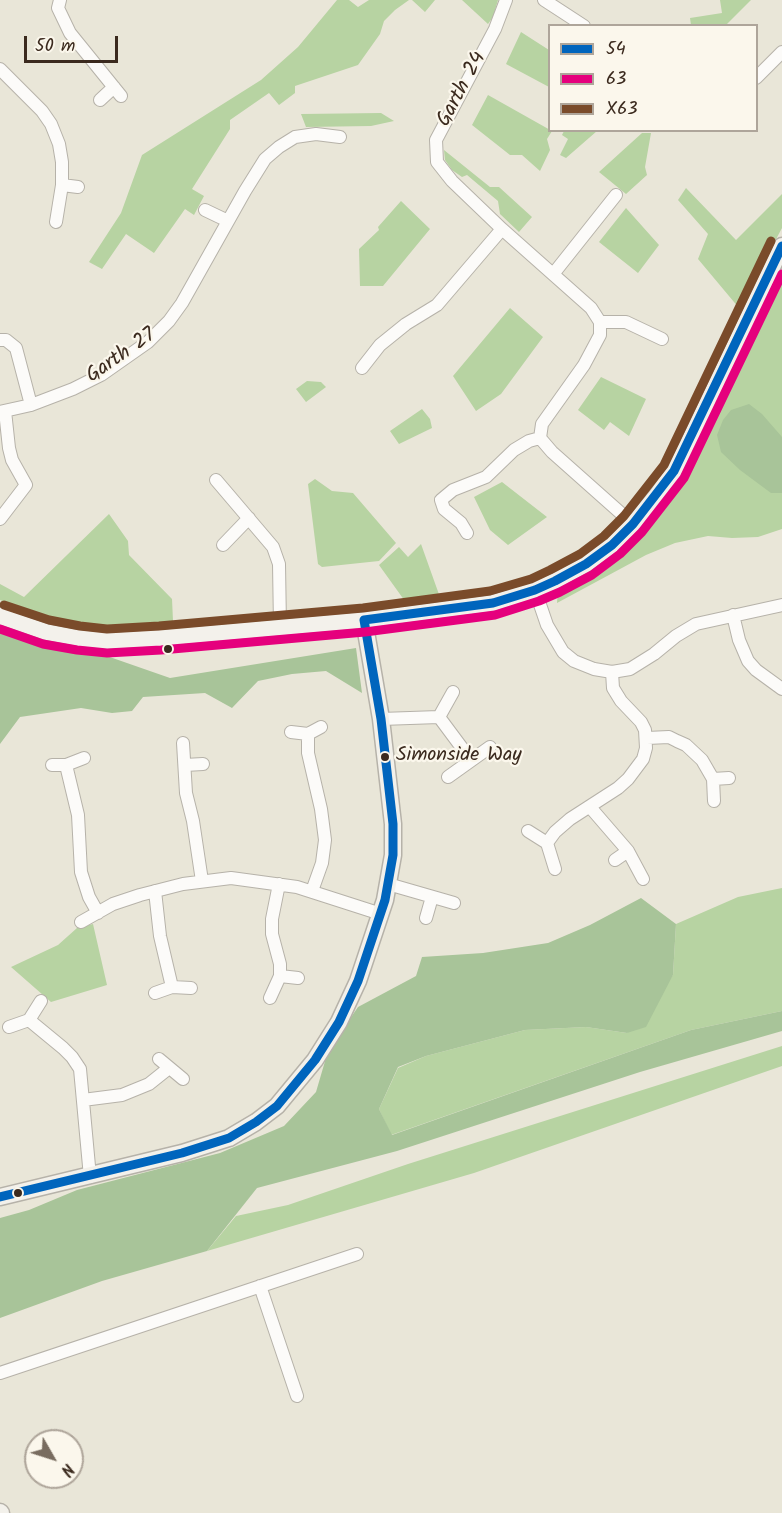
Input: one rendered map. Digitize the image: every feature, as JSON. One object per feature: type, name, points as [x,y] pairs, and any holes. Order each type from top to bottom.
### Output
[{"type":"street","points":[[60,0],[58,8],[70,33],[117,91],[100,100]]},
{"type":"street","name":"Garth 24","points":[[506,0],[495,29],[436,140],[436,162],[452,181],[502,229],[591,308],[600,322]]},
{"type":"street","points":[[544,0],[581,24]]},
{"type":"street","points":[[758,76],[782,52]]},
{"type":"street","points":[[0,69],[42,111],[51,124],[59,144],[62,185],[56,222]]},
{"type":"street","name":"Garth 27","points":[[3,522],[26,485],[11,454],[3,412],[31,405],[102,375],[148,342],[169,321],[182,303],[265,159],[295,137],[316,134],[340,137]]},
{"type":"street","points":[[62,185],[78,187]]},
{"type":"street","points":[[554,273],[616,195]]},
{"type":"street","points":[[205,210],[228,221]]},
{"type":"street","points":[[362,368],[380,345],[406,324],[437,305],[502,229]]},
{"type":"street","points":[[0,616],[46,632],[107,641],[364,620],[493,603],[535,590],[586,564],[612,544],[633,524],[657,495],[674,471],[782,246]]},
{"type":"street","points":[[633,524],[552,452],[540,438],[542,424],[584,365],[600,335],[600,322],[626,322],[662,339]]},
{"type":"street","points":[[0,340],[6,340],[16,348],[31,405]]},
{"type":"street","points":[[467,533],[461,523],[444,508],[441,500],[453,489],[486,477],[514,450],[529,441],[540,438]]},
{"type":"street","points":[[216,480],[273,547],[279,564],[280,626]]},
{"type":"street","points":[[223,545],[249,518]]},
{"type":"street","points":[[535,590],[547,624],[563,651],[574,660],[594,669],[612,672],[630,669],[696,624],[782,605]]},
{"type":"street","points":[[733,615],[739,640],[748,661],[756,670],[782,689]]},
{"type":"street","points":[[0,1197],[90,1177],[229,1138],[277,1106],[315,1060],[339,1022],[358,981],[381,914],[393,855],[393,824],[381,719],[364,620]]},
{"type":"street","points":[[547,843],[555,832],[570,819],[628,779],[643,759],[646,738],[641,722],[621,701],[613,688],[612,672]]},
{"type":"street","points":[[439,717],[453,692]]},
{"type":"street","points":[[381,719],[439,717]]},
{"type":"street","points":[[439,717],[471,760]]},
{"type":"street","points":[[291,732],[308,734],[321,728]]},
{"type":"street","points":[[308,734],[308,753],[321,809],[325,840],[322,863],[312,891]]},
{"type":"street","points":[[646,738],[669,737],[686,745],[702,760],[713,779],[714,801]]},
{"type":"street","points":[[183,742],[186,793],[193,821],[202,881]]},
{"type":"street","points":[[448,777],[490,747]]},
{"type":"street","points":[[52,765],[66,765],[84,758]]},
{"type":"street","points":[[185,765],[203,764]]},
{"type":"street","points":[[66,765],[78,815],[81,872],[89,897],[98,913]]},
{"type":"street","points":[[713,779],[729,778]]},
{"type":"street","points":[[590,807],[628,851],[643,879]]},
{"type":"street","points":[[528,831],[547,843],[555,868]]},
{"type":"street","points":[[615,861],[628,851]]},
{"type":"street","points":[[81,922],[113,904],[155,891],[183,884],[231,878],[312,891],[381,914]]},
{"type":"street","points":[[270,998],[280,976],[280,964],[272,934],[272,919],[279,884]]},
{"type":"street","points":[[388,884],[453,903]]},
{"type":"street","points":[[155,891],[160,936],[172,987]]},
{"type":"street","points":[[426,918],[432,897]]},
{"type":"street","points":[[280,976],[298,978]]},
{"type":"street","points":[[155,993],[172,987],[191,988]]},
{"type":"street","points":[[9,1027],[29,1020],[41,1001]]},
{"type":"street","points":[[29,1020],[72,1057],[80,1069],[90,1177]]},
{"type":"street","points":[[159,1059],[183,1079]]},
{"type":"street","points":[[83,1100],[131,1091],[149,1084],[169,1068]]},
{"type":"street","points":[[0,1373],[357,1254]]},
{"type":"street","points":[[260,1286],[297,1395]]},
{"type":"street","points":[[0,1381],[23,1365]]},
{"type":"green space","points":[[337,0],[349,0],[358,7],[369,0],[409,0],[384,21],[380,34],[358,65],[295,86],[295,93],[279,105],[269,93],[230,120],[230,129],[192,189],[204,196],[194,215],[185,209],[154,253],[126,234],[102,269],[89,262],[121,213],[142,155],[261,80],[298,47]]},
{"type":"green space","points":[[412,0],[435,0],[425,12]]},
{"type":"green space","points":[[462,0],[498,0],[493,17],[488,24]]},
{"type":"green space","points":[[720,0],[751,0],[727,24],[691,24],[690,18],[722,13]]},
{"type":"green space","points":[[521,32],[548,49],[548,86],[506,64]]},
{"type":"green space","points":[[488,95],[548,129],[548,132],[551,132],[547,139],[550,150],[540,171],[522,155],[510,155],[472,125]]},
{"type":"green space","points":[[381,113],[394,121],[371,126],[306,127],[301,114]]},
{"type":"green space","points":[[563,132],[596,132],[566,158],[560,155],[568,139],[562,135]]},
{"type":"green space","points":[[642,133],[651,133],[645,167],[647,175],[626,194],[599,172]]},
{"type":"green space","points":[[444,150],[490,187],[499,187],[532,217],[519,232],[500,214],[498,201],[467,175],[462,177],[452,170],[445,160]]},
{"type":"green space","points":[[686,188],[736,240],[782,194],[782,228],[739,308],[698,259],[708,234],[678,200]]},
{"type":"green space","points":[[401,201],[430,229],[383,286],[360,286],[359,249],[379,230],[378,227]]},
{"type":"green space","points":[[626,208],[659,245],[638,273],[599,242]]},
{"type":"green space","points":[[776,280],[782,284],[782,529],[758,537],[708,536],[675,543],[646,555],[557,603],[558,589],[686,464]]},
{"type":"green space","points":[[510,308],[543,337],[501,394],[476,411],[453,376]]},
{"type":"green space","points":[[601,377],[646,399],[629,436],[610,422],[604,430],[578,410]]},
{"type":"green space","points":[[307,381],[321,382],[326,387],[306,402],[296,389]]},
{"type":"green space","points":[[749,404],[762,414],[782,437],[782,493],[771,493],[740,470],[721,452],[717,435],[723,420],[731,410]]},
{"type":"green space","points":[[422,409],[430,419],[432,428],[399,444],[390,431]]},
{"type":"green space","points":[[315,479],[332,491],[353,493],[396,543],[379,561],[322,567],[318,564],[308,484]]},
{"type":"green space","points":[[502,482],[547,517],[508,545],[490,530],[474,497]]},
{"type":"green space","points":[[109,514],[128,541],[129,555],[172,599],[173,621],[120,631],[47,620],[0,600],[0,584],[24,597]]},
{"type":"green space","points":[[421,544],[441,600],[407,604],[379,565],[399,547],[408,557]]},
{"type":"green space","points":[[0,624],[34,640],[81,647],[170,678],[356,648],[362,693],[326,671],[292,674],[258,681],[232,708],[205,693],[143,697],[132,711],[112,713],[81,708],[20,717],[0,744]]},
{"type":"green space","points":[[782,888],[782,1011],[691,1030],[391,1135],[379,1109],[398,1068],[426,1056],[525,1030],[586,1027],[627,1033],[673,975],[676,924],[738,897]]},
{"type":"green space","points":[[641,898],[676,924],[673,975],[646,1027],[627,1033],[586,1027],[525,1030],[426,1056],[398,1067],[379,1109],[392,1135],[691,1030],[782,1011],[782,1031],[640,1072],[397,1151],[257,1188],[207,1251],[102,1281],[0,1318],[0,1218],[29,1210],[77,1190],[220,1153],[284,1126],[316,1092],[328,1051],[358,1007],[416,976],[422,957],[483,953],[548,943],[590,925]]},
{"type":"green space","points":[[93,924],[107,985],[51,1002],[11,967],[58,945],[77,928]]},
{"type":"green space","points":[[782,1046],[782,1066],[474,1173],[207,1251],[236,1216],[288,1205],[408,1164]]},
{"type":"transit line","name":"X63","points":[[4,605],[49,620],[80,626],[107,629],[159,626],[363,608],[490,591],[531,579],[550,570],[580,554],[604,536],[624,516],[664,465],[771,241]]},
{"type":"transit line","name":"54","points":[[364,620],[493,603],[555,581],[586,564],[612,545],[633,524],[674,471],[782,246]]},
{"type":"transit line","name":"63","points":[[0,629],[43,644],[77,650],[107,653],[161,650],[365,632],[495,615],[560,592],[592,575],[620,554],[642,532],[684,478],[782,274]]},
{"type":"transit line","name":"54","points":[[0,1197],[182,1153],[229,1138],[277,1106],[315,1060],[339,1022],[358,981],[385,900],[393,855],[393,824],[381,719],[364,620]]},
{"type":"place","name":"Simonside Way","points":[[385,757]]}]
